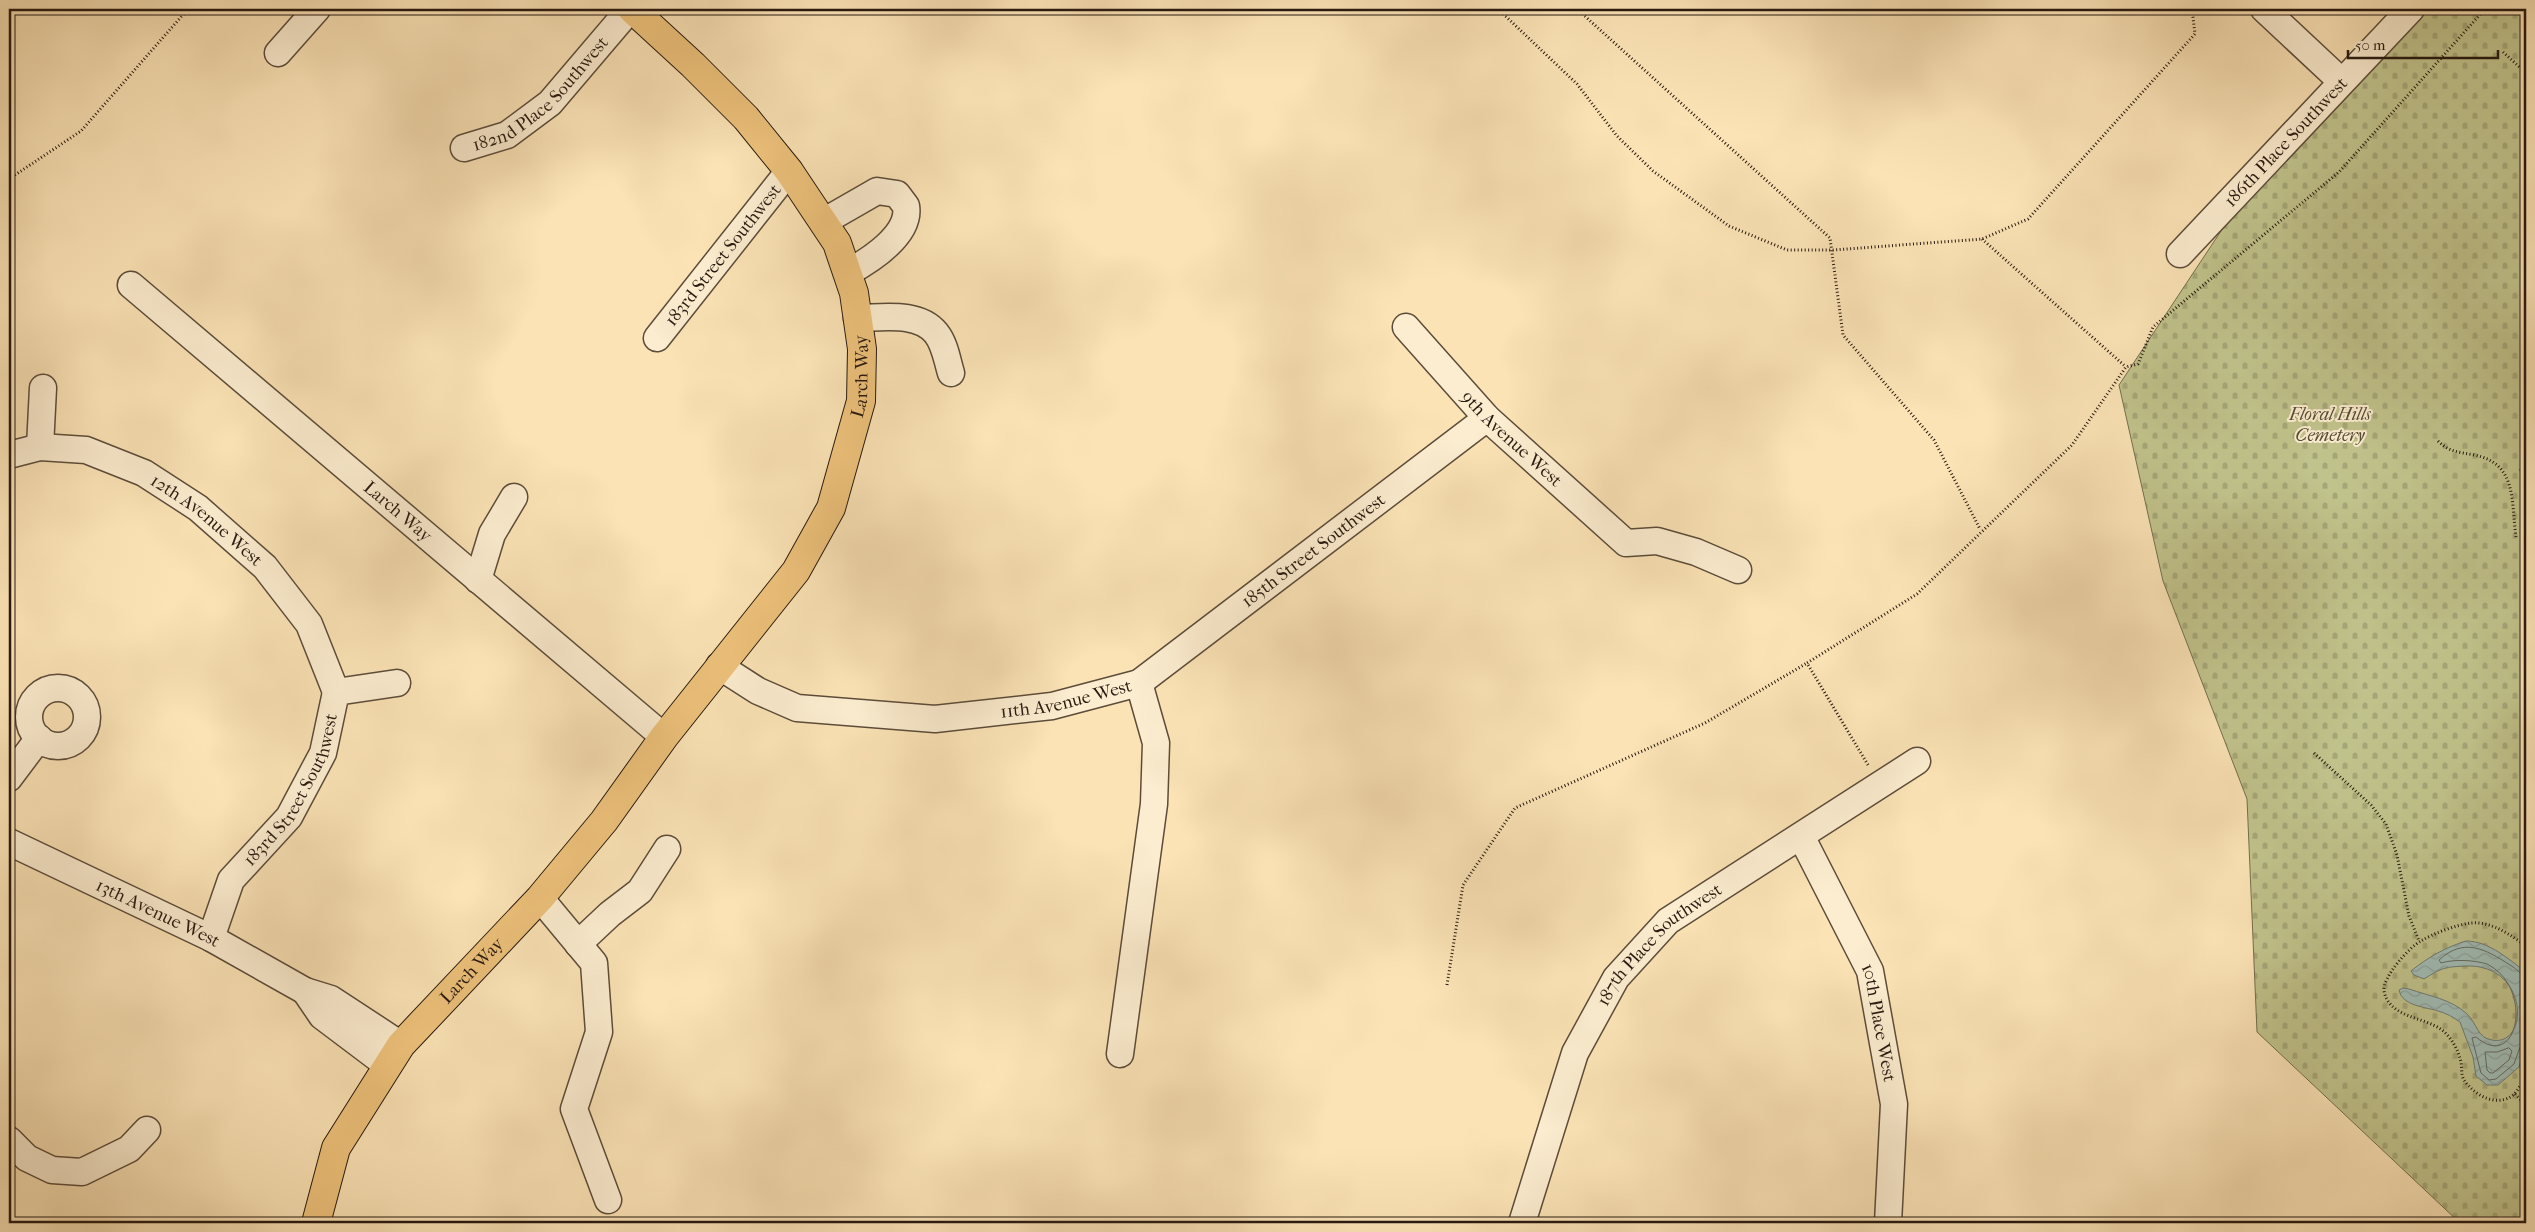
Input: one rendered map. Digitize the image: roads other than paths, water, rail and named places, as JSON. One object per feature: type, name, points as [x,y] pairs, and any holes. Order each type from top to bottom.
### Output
[{"type":"main road","name":"Larch Way","points":[[316,1223],[336,1148],[394,1055],[540,898],[604,821],[664,737],[796,571],[831,508],[861,401],[862,349],[858,318],[854,293],[837,243],[788,171],[746,118],[693,65],[631,9]]},
{"type":"street","points":[[278,53],[317,9]]},
{"type":"street","name":"182nd Place Southwest","points":[[464,148],[507,134],[550,103],[631,9]]},
{"type":"street","points":[[2264,9],[2341,81]]},
{"type":"street","name":"186th Place Southwest","points":[[2180,254],[2341,81],[2411,9]]},
{"type":"street","name":"183rd Street Southwest","points":[[657,338],[788,171]]},
{"type":"street","points":[[823,222],[877,191],[897,194],[906,206],[906,220],[886,248],[847,273]]},
{"type":"street","name":"Larch Way","points":[[130,285],[664,737]]},
{"type":"street","points":[[858,318],[913,319],[926,325],[936,333],[944,347],[951,373]]},
{"type":"street","name":"9th Avenue West","points":[[1406,327],[1487,418],[1626,543],[1656,541],[1696,552],[1738,570]]},
{"type":"street","points":[[40,447],[42,388]]},
{"type":"street","name":"185th Street Southwest","points":[[1139,683],[1487,418]]},
{"type":"street","name":"12th Avenue West","points":[[9,455],[40,447],[86,450],[144,472],[198,508],[265,567],[309,624],[336,692]]},
{"type":"street","points":[[478,580],[492,534],[514,497]]},
{"type":"street","name":"11th Avenue West","points":[[719,666],[758,691],[797,708],[935,719],[1052,706],[1139,683],[1156,743],[1154,804],[1120,1054]]},
{"type":"street","name":"183rd Street Southwest","points":[[211,938],[231,880],[289,817],[323,753],[336,692],[397,683]]},
{"type":"street","points":[[9,778],[39,738]]},
{"type":"street","name":"187th Place Southwest","points":[[1522,1223],[1575,1053],[1616,978],[1668,921],[1916,761]]},
{"type":"street","name":"10th Place West","points":[[1801,836],[1870,971],[1894,1104],[1888,1223]]},
{"type":"street","name":"13th Avenue West","points":[[9,842],[211,938],[305,991],[332,999],[394,1055]]},
{"type":"street","points":[[578,944],[610,914],[640,891],[667,849]]},
{"type":"street","points":[[540,898],[594,963],[599,1032],[574,1109],[608,1200]]},
{"type":"street","points":[[9,1140],[27,1158],[52,1170],[82,1172],[129,1149],[147,1130]]},
{"type":"water","points":[[2466,941],[2490,947],[2526,972],[2526,1042],[2519,1067],[2498,1085],[2487,1085],[2476,1076],[2473,1057],[2460,1022],[2444,1013],[2409,1003],[2399,990],[2403,988],[2409,989],[2447,1001],[2467,1014],[2480,1033],[2487,1039],[2504,1039],[2513,1031],[2517,1019],[2517,1005],[2512,990],[2502,978],[2487,969],[2466,966],[2444,968],[2424,979],[2414,975],[2411,971],[2437,953]]},
{"type":"park label","name":"Floral Hills Cemetery","points":[[2330,424]]}]
